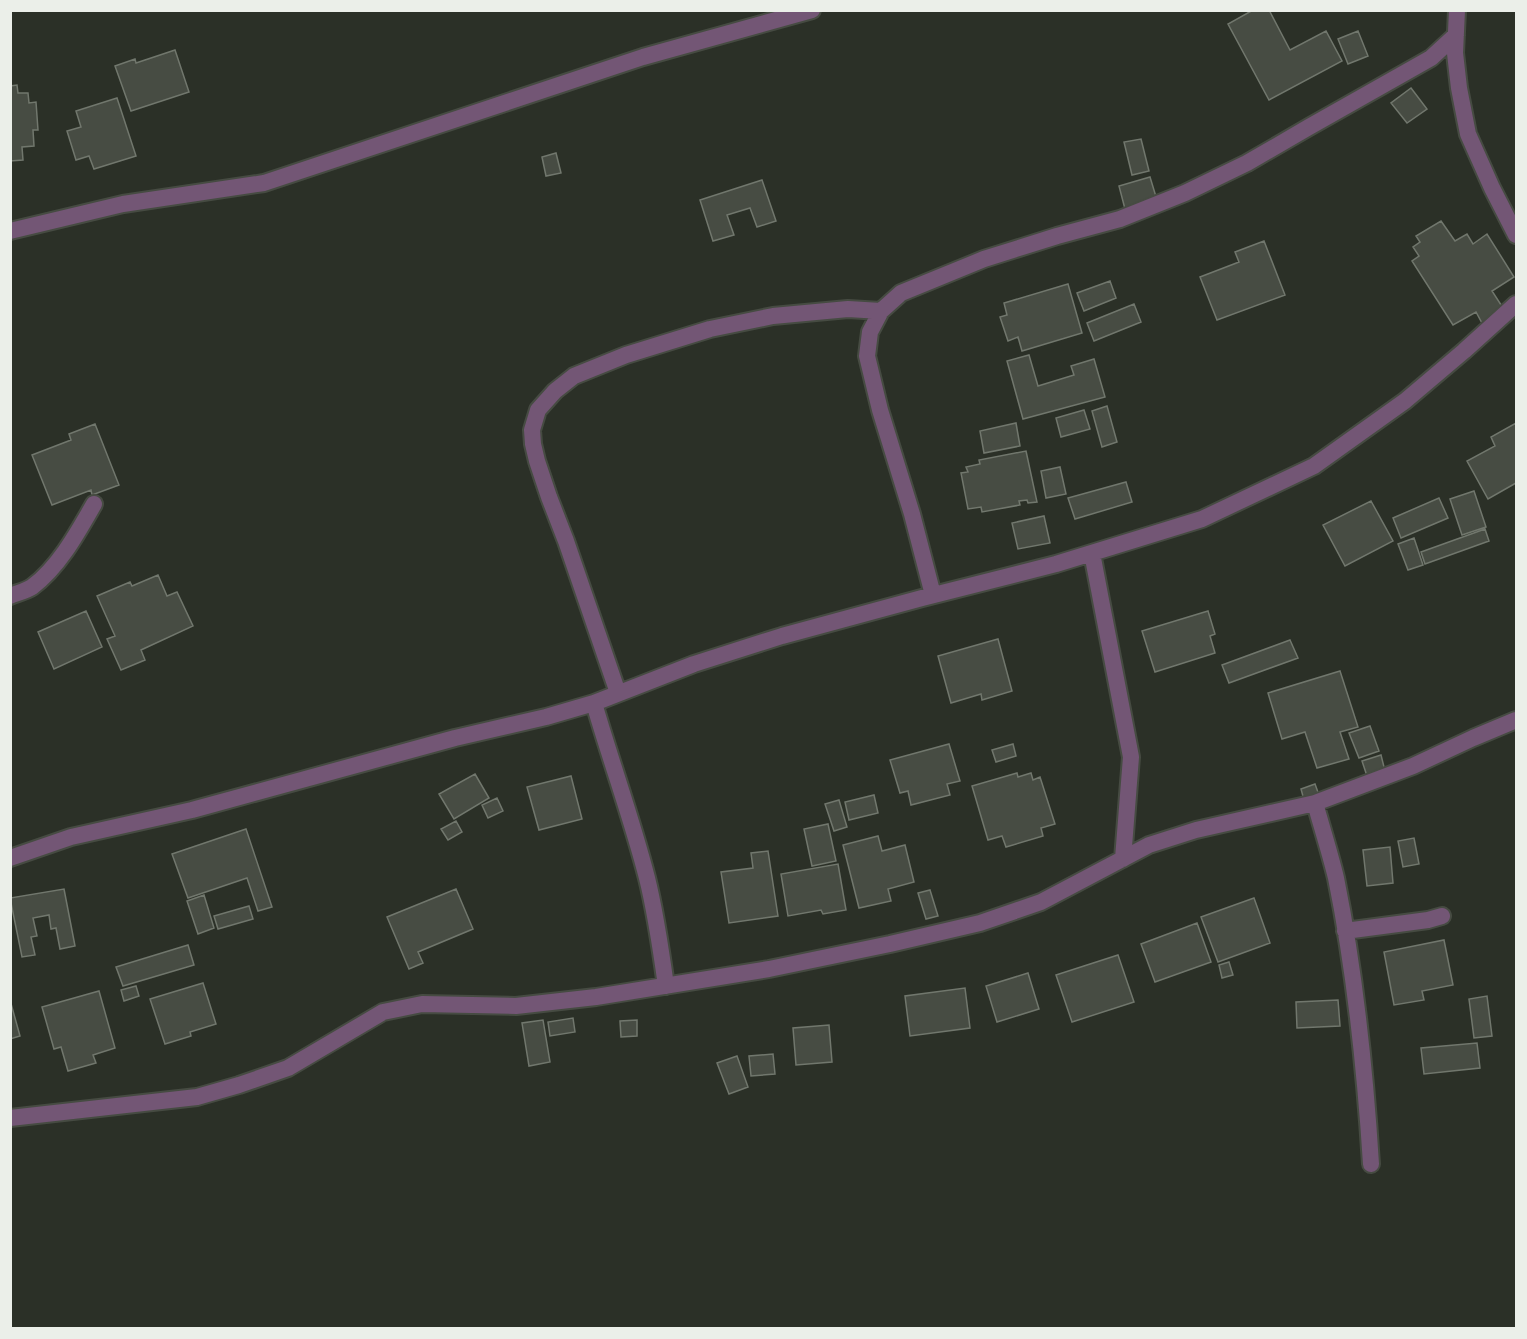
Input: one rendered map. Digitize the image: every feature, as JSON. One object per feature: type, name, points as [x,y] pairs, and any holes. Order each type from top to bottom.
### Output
[{"type":"street","points":[[10,231],[123,204],[264,183],[643,57],[812,10]]},
{"type":"street","points":[[1457,10],[1455,53],[1468,134],[1516,235]]},
{"type":"street","points":[[933,595],[912,514],[880,410],[867,356],[870,332],[881,311],[901,293],[984,260],[1057,236],[1120,219],[1227,173],[1431,58],[1456,35]]},
{"type":"street","points":[[10,858],[71,837],[192,810],[455,738],[546,717],[594,703],[694,664],[782,636],[1056,564],[1202,519],[1314,466],[1405,401],[1516,304]]},
{"type":"street","points":[[618,693],[537,461],[532,430],[538,410],[555,391],[574,376],[634,352],[710,329],[773,316],[848,309],[881,311]]},
{"type":"street","points":[[10,596],[31,587],[48,572],[73,540],[94,504]]},
{"type":"street","points":[[1092,553],[1131,757],[1123,859]]},
{"type":"street","points":[[594,703],[647,878],[666,986]]},
{"type":"street","points":[[10,1118],[197,1097],[288,1068],[383,1012],[422,1004],[516,1006],[596,997],[802,962],[980,923],[1041,902],[1149,845],[1196,830],[1315,803],[1413,766],[1516,720]]},
{"type":"street","points":[[1315,803],[1335,876],[1345,931],[1366,1088],[1371,1164]]},
{"type":"street","points":[[1345,931],[1428,920],[1442,916]]},
{"type":"building","points":[[1253,10],[1269,10],[1290,50],[1326,31],[1342,61],[1269,100],[1228,24]]},
{"type":"building","points":[[1358,31],[1368,56],[1348,64],[1338,39]]},
{"type":"building","points":[[175,50],[189,92],[131,111],[115,66],[135,59],[136,63]]},
{"type":"building","points":[[17,85],[18,93],[28,93],[29,103],[36,102],[38,130],[33,130],[34,146],[22,147],[23,160],[10,161],[10,86]]},
{"type":"building","points":[[1411,88],[1427,109],[1407,123],[1391,103]]},
{"type":"building","points":[[117,98],[136,156],[94,169],[89,156],[76,160],[67,131],[81,127],[76,111]]},
{"type":"building","points":[[1141,139],[1149,171],[1132,175],[1124,142]]},
{"type":"building","points":[[556,153],[561,173],[546,176],[542,157]]},
{"type":"building","points":[[1150,177],[1157,200],[1125,209],[1119,186]]},
{"type":"building","points":[[762,180],[776,221],[757,227],[750,208],[727,215],[734,235],[713,241],[700,200]]},
{"type":"building","points":[[1441,221],[1455,241],[1467,234],[1473,244],[1487,234],[1514,277],[1492,291],[1505,311],[1483,325],[1476,312],[1453,325],[1412,261],[1419,256],[1413,247],[1420,242],[1416,236]]},
{"type":"building","points":[[1264,241],[1285,295],[1217,320],[1200,277],[1239,262],[1235,252]]},
{"type":"building","points":[[1110,281],[1116,298],[1084,311],[1077,293]]},
{"type":"building","points":[[1068,284],[1082,333],[1022,351],[1018,337],[1008,341],[1000,317],[1007,315],[1004,303]]},
{"type":"building","points":[[1134,304],[1141,322],[1094,341],[1087,323]]},
{"type":"building","points":[[1029,355],[1038,386],[1074,375],[1071,366],[1094,359],[1105,397],[1023,419],[1007,361]]},
{"type":"building","points":[[1107,406],[1117,442],[1102,447],[1092,411]]},
{"type":"building","points":[[1084,410],[1090,429],[1061,437],[1056,418]]},
{"type":"building","points":[[1016,423],[1020,446],[984,453],[980,431]]},
{"type":"building","points":[[1516,423],[1516,483],[1488,499],[1467,461],[1495,446],[1491,437]]},
{"type":"building","points":[[95,424],[119,485],[92,495],[91,490],[52,505],[32,455],[71,440],[69,434]]},
{"type":"building","points":[[1026,451],[1037,502],[1019,501],[1020,505],[982,512],[981,507],[968,509],[961,473],[968,472],[966,467],[980,464],[979,460]]},
{"type":"building","points":[[1060,467],[1066,494],[1046,498],[1041,471]]},
{"type":"building","points":[[1126,482],[1132,502],[1075,519],[1068,498]]},
{"type":"building","points":[[1474,491],[1486,527],[1462,535],[1450,499]]},
{"type":"building","points":[[1439,498],[1448,518],[1401,538],[1393,518]]},
{"type":"building","points":[[1371,501],[1393,541],[1345,566],[1323,525]]},
{"type":"building","points":[[1044,516],[1050,543],[1018,549],[1012,523]]},
{"type":"building","points":[[1485,529],[1489,541],[1425,564],[1421,552]]},
{"type":"building","points":[[1414,538],[1423,565],[1408,570],[1398,544]]},
{"type":"building","points":[[158,575],[167,596],[177,592],[193,626],[141,650],[145,660],[121,670],[107,639],[115,636],[97,596],[130,582],[132,586]]},
{"type":"building","points":[[86,611],[102,647],[54,669],[38,632]]},
{"type":"building","points":[[1208,611],[1215,634],[1210,636],[1215,653],[1155,672],[1142,631]]},
{"type":"building","points":[[998,639],[1012,691],[982,700],[981,694],[951,703],[938,656]]},
{"type":"building","points":[[1290,640],[1298,658],[1229,683],[1222,665]]},
{"type":"building","points":[[1340,671],[1358,727],[1340,732],[1349,759],[1317,768],[1305,732],[1282,739],[1268,693]]},
{"type":"building","points":[[1370,726],[1379,751],[1359,758],[1349,733]]},
{"type":"building","points":[[949,744],[960,781],[947,784],[950,795],[911,805],[908,791],[900,793],[890,760]]},
{"type":"building","points":[[1013,744],[1016,756],[996,762],[992,750]]},
{"type":"building","points":[[1381,755],[1385,771],[1367,776],[1362,761]]},
{"type":"building","points":[[1017,773],[1018,777],[1031,773],[1033,780],[1040,777],[1055,824],[1041,828],[1043,836],[1006,847],[1002,836],[988,840],[972,786]]},
{"type":"building","points":[[475,774],[489,798],[454,819],[439,794]]},
{"type":"building","points":[[571,776],[582,819],[539,830],[527,787]]},
{"type":"building","points":[[1315,784],[1319,795],[1304,800],[1301,789]]},
{"type":"building","points":[[874,795],[878,813],[849,820],[845,802]]},
{"type":"building","points":[[497,798],[503,811],[488,818],[482,805]]},
{"type":"building","points":[[839,800],[847,827],[834,831],[825,804]]},
{"type":"building","points":[[456,821],[462,832],[448,840],[441,829]]},
{"type":"building","points":[[828,824],[836,861],[812,866],[804,829]]},
{"type":"building","points":[[246,829],[272,907],[258,911],[247,878],[188,898],[172,854]]},
{"type":"building","points":[[878,836],[882,851],[905,845],[914,882],[888,889],[891,901],[859,908],[843,845]]},
{"type":"building","points":[[1414,838],[1419,864],[1403,867],[1398,841]]},
{"type":"building","points":[[1390,847],[1393,883],[1367,886],[1363,850]]},
{"type":"building","points":[[768,851],[778,916],[729,923],[721,872],[753,868],[751,853]]},
{"type":"building","points":[[838,864],[846,910],[823,914],[821,910],[788,916],[781,874]]},
{"type":"building","points":[[64,889],[75,946],[60,949],[56,928],[51,929],[49,915],[33,918],[37,936],[31,937],[35,955],[22,957],[10,898]]},
{"type":"building","points":[[456,889],[473,929],[418,952],[423,963],[409,969],[387,917]]},
{"type":"building","points":[[930,890],[938,916],[926,919],[918,893]]},
{"type":"building","points":[[204,895],[214,928],[198,934],[187,901]]},
{"type":"building","points":[[1254,898],[1270,943],[1218,962],[1201,917]]},
{"type":"building","points":[[249,906],[253,919],[218,929],[214,916]]},
{"type":"building","points":[[1197,923],[1211,962],[1155,982],[1141,944]]},
{"type":"building","points":[[1444,940],[1453,985],[1422,991],[1424,1000],[1394,1005],[1384,952]]},
{"type":"building","points":[[188,945],[194,965],[123,986],[116,967]]},
{"type":"building","points":[[1118,955],[1134,1002],[1072,1022],[1056,975]]},
{"type":"building","points":[[1229,962],[1233,975],[1222,978],[1219,965]]},
{"type":"building","points":[[1028,973],[1039,1009],[997,1022],[986,986]]},
{"type":"building","points":[[203,983],[216,1024],[190,1032],[191,1036],[165,1044],[150,999]]},
{"type":"building","points":[[136,986],[139,996],[124,1001],[121,990]]},
{"type":"building","points":[[965,988],[970,1028],[910,1036],[905,996]]},
{"type":"building","points":[[99,991],[115,1048],[93,1055],[96,1063],[68,1071],[61,1047],[54,1049],[42,1007]]},
{"type":"building","points":[[1487,996],[1492,1036],[1474,1038],[1469,999]]},
{"type":"building","points":[[10,1000],[20,1036],[10,1039]]},
{"type":"building","points":[[1338,1000],[1340,1026],[1297,1028],[1296,1002]]},
{"type":"building","points":[[573,1018],[575,1032],[550,1036],[548,1022]]},
{"type":"building","points":[[543,1020],[550,1062],[529,1066],[522,1023]]},
{"type":"building","points":[[637,1020],[637,1036],[621,1037],[620,1021]]},
{"type":"building","points":[[829,1025],[832,1062],[796,1065],[793,1028]]},
{"type":"building","points":[[1477,1043],[1480,1068],[1424,1074],[1421,1048]]},
{"type":"building","points":[[773,1054],[775,1074],[751,1076],[749,1056]]},
{"type":"building","points":[[737,1056],[748,1087],[729,1094],[717,1063]]}]
